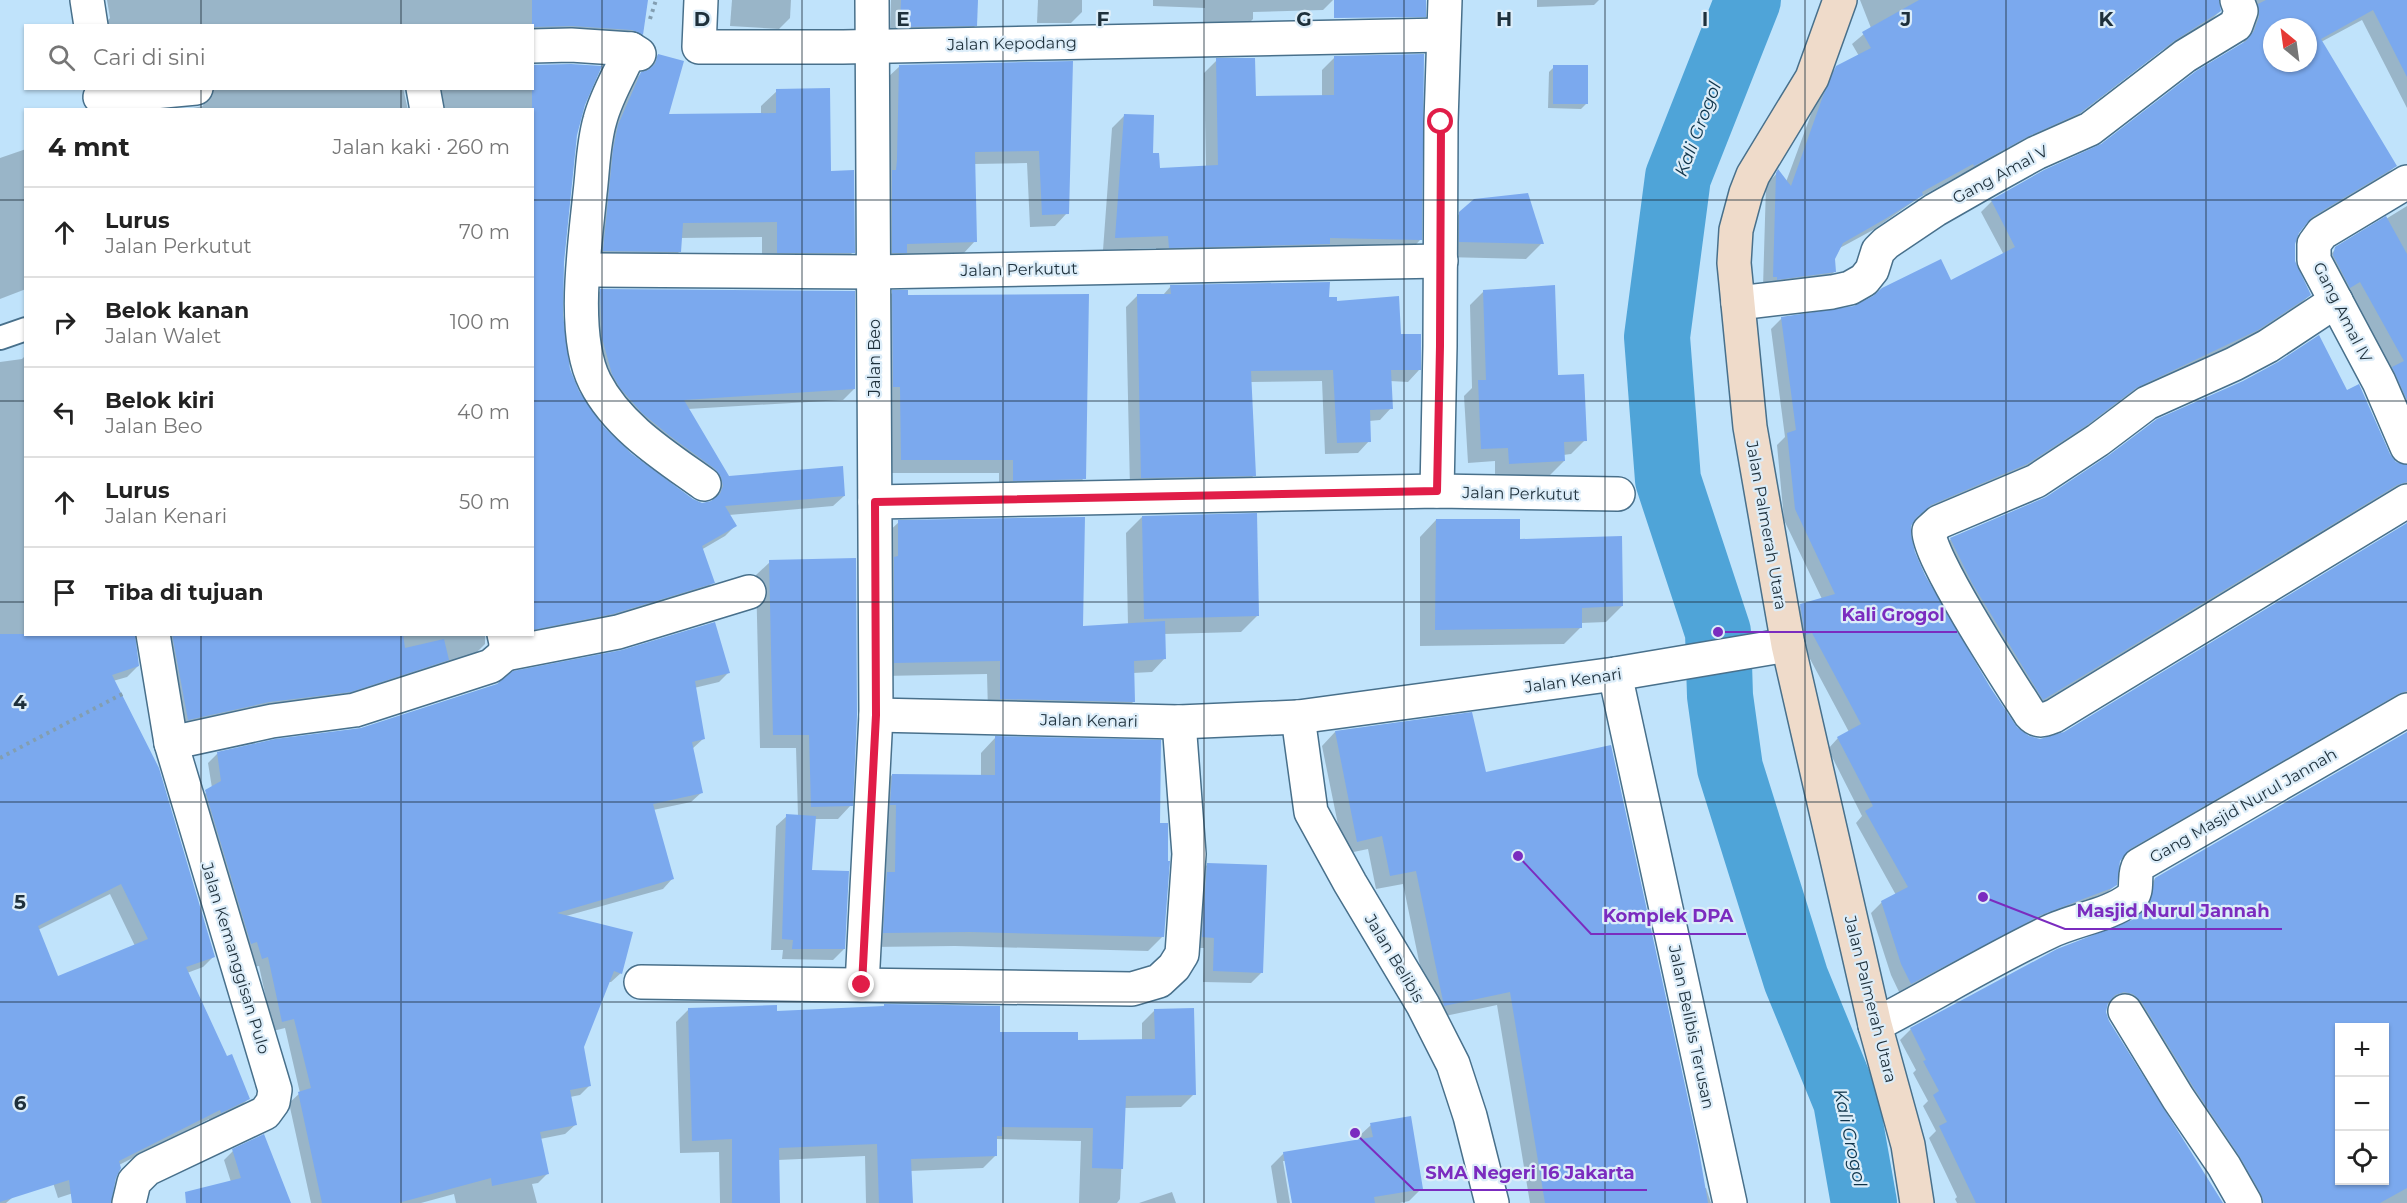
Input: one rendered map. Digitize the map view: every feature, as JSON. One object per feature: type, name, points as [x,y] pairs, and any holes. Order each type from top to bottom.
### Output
[{"type":"street","points":[[87,0],[91,24]]},
{"type":"street","name":"Jalan Kepodang","points":[[701,0],[699,47],[1443,35]]},
{"type":"street","name":"Jalan Beo","points":[[872,0],[876,715]]},
{"type":"street","points":[[1437,491],[1445,0]]},
{"type":"street","name":"Jalan Palmerah Utara","points":[[1840,0],[1812,78],[1753,175],[1736,230],[1734,263],[1750,427],[1788,645],[1875,1025],[1908,1145],[1917,1203]]},
{"type":"street","name":"Gang Amal V","points":[[1738,303],[1832,292],[1850,288],[1864,280],[1872,270],[1878,251],[1886,243],[1935,210],[1990,178],[2036,153],[2090,129],[2185,56],[2236,25],[2241,11],[2237,0]]},
{"type":"street","points":[[534,46],[571,45],[635,52],[600,119],[595,143],[583,262],[583,339],[595,381],[610,404],[650,445],[705,484]]},
{"type":"street","points":[[100,98],[177,90]]},
{"type":"street","points":[[423,90],[427,108]]},
{"type":"street","name":"Gang Amal IV","points":[[2400,412],[2379,382],[2314,260],[2314,244],[2322,233],[2407,182]]},
{"type":"street","name":"Jalan Perkutut","points":[[596,270],[874,272],[1441,261]]},
{"type":"street","points":[[2336,301],[2268,346],[2234,364],[2146,403],[2098,440],[2036,482],[1939,522],[1929,531],[1930,541],[2001,671],[2030,714],[2035,720],[2040,720],[2054,716],[2407,501]]},
{"type":"street","points":[[2400,412],[2407,447]]},
{"type":"street","name":"Jalan Perkutut","points":[[875,502],[1437,491],[1618,494]]},
{"type":"street","points":[[171,743],[272,721],[355,710],[491,666],[504,644],[618,632],[749,592]]},
{"type":"street","name":"Jalan Kemanggisan Pulo","points":[[129,1203],[134,1182],[147,1169],[265,1113],[273,1102],[275,1090],[171,743],[153,636]]},
{"type":"street","name":"Jalan Kenari","points":[[876,715],[1179,722],[1298,717],[1615,675],[1788,645]]},
{"type":"street","name":"Jalan Belibis Terusan","points":[[1615,675],[1730,1203]]},
{"type":"street","name":"Gang Masjid Nurul Jannah","points":[[1875,1025],[2051,931],[2131,898],[2135,891],[2135,870],[2139,865],[2407,710]]},
{"type":"street","points":[[862,985],[876,715]]},
{"type":"street","name":"Jalan Belibis","points":[[1298,717],[1311,812],[1350,883],[1423,1005],[1453,1064],[1470,1116],[1492,1203]]},
{"type":"street","points":[[641,982],[1132,988],[1159,981],[1174,968],[1182,954],[1185,932],[1189,854],[1179,722]]},
{"type":"street","points":[[2125,1011],[2178,1098],[2224,1166],[2245,1203]]},
{"type":"lane","points":[[0,338],[24,330]]},
{"type":"path","points":[[0,758],[65,722],[159,675]]},
{"type":"building","points":[[532,0],[648,0],[643,35],[632,30],[572,26],[534,27]]},
{"type":"building","points":[[901,0],[978,0],[977,26],[900,27]]},
{"type":"building","points":[[1334,0],[1426,0],[1426,17],[1334,18]]},
{"type":"building","points":[[1919,0],[2219,0],[2221,11],[2174,41],[2080,113],[2027,137],[1974,166],[1973,164],[1922,192],[1923,195],[1843,243],[1835,259],[1836,272],[1777,280],[1777,277],[1773,277],[1776,173],[1778,169],[1791,186],[1836,66],[1871,48],[1862,32]]},
{"type":"building","points":[[2266,0],[2407,0],[2407,77],[2373,10],[2321,39],[2397,166],[2312,217],[2299,233],[2295,244],[2295,261],[2311,295],[2258,330],[2136,388],[2087,425],[2027,464],[1931,505],[1916,518],[1911,526],[1911,535],[1915,552],[1925,575],[1990,687],[2017,727],[2029,736],[2040,739],[2064,732],[2407,523],[2407,691],[2398,694],[2130,849],[2120,861],[2117,885],[2112,888],[2041,915],[1911,984],[1901,964],[1881,901],[1908,887],[1865,811],[1873,806],[1837,737],[1861,724],[1812,633],[1805,635],[1800,604],[1835,594],[1795,509],[1787,433],[1796,430],[1781,317],[1854,306],[1873,296],[1882,288],[1941,259],[1951,280],[2015,247],[1991,200],[2044,170],[2101,144],[2196,71],[2246,41],[2254,31],[2259,17],[2258,4]]},
{"type":"building","points":[[658,54],[684,61],[669,114],[776,113],[776,89],[830,88],[831,171],[854,170],[855,253],[777,253],[777,222],[683,223],[681,252],[603,251],[613,150],[618,125],[641,72],[655,64]]},
{"type":"building","points":[[1424,54],[1422,240],[1330,238],[1330,244],[1169,248],[1168,236],[1115,238],[1124,114],[1154,115],[1153,153],[1159,153],[1160,168],[1218,165],[1216,58],[1255,58],[1256,96],[1334,95],[1334,56]]},
{"type":"building","points":[[1073,61],[1069,214],[1042,215],[1039,151],[975,152],[977,242],[907,244],[907,253],[892,253],[892,170],[896,170],[897,160],[899,65]]},
{"type":"building","points":[[534,65],[602,66],[585,105],[577,135],[564,262],[563,315],[570,369],[579,391],[603,426],[632,454],[693,499],[702,503],[711,501],[720,494],[723,486],[721,477],[715,469],[642,413],[620,388],[612,374],[602,338],[600,289],[855,291],[855,389],[684,400],[729,476],[843,466],[845,496],[725,506],[737,526],[702,546],[715,583],[613,614],[534,630],[534,108],[532,108],[532,90],[534,90]]},
{"type":"building","points":[[1553,65],[1588,65],[1588,104],[1553,104]]},
{"type":"building","points":[[1528,193],[1544,244],[1459,242],[1459,212],[1474,199]]},
{"type":"building","points":[[2386,216],[2407,254],[2407,400],[2392,367],[2404,361],[2360,282],[2350,288],[2333,255],[2335,247]]},
{"type":"building","points":[[1330,282],[1329,297],[1337,297],[1337,301],[1399,296],[1401,334],[1421,334],[1421,370],[1391,370],[1393,409],[1370,410],[1371,442],[1337,443],[1333,370],[1251,371],[1256,476],[1141,478],[1137,294],[1171,294],[1170,285]]},
{"type":"building","points":[[1555,285],[1558,375],[1584,374],[1587,441],[1564,442],[1565,461],[1509,464],[1508,448],[1481,449],[1478,380],[1486,380],[1483,290]]},
{"type":"building","points":[[892,290],[908,290],[908,295],[1089,294],[1086,479],[1013,481],[1013,460],[901,460],[900,387],[893,387]]},
{"type":"building","points":[[2319,335],[2347,390],[2359,384],[2390,454],[2396,462],[2407,465],[2407,482],[2397,485],[2043,700],[1972,583],[1950,538],[2046,497],[2109,455],[2157,419],[2243,381],[2278,362]]},
{"type":"building","points":[[1257,513],[1259,616],[1144,619],[1142,516]]},
{"type":"building","points":[[1085,517],[1083,626],[1165,621],[1166,659],[1134,661],[1135,702],[1000,699],[1000,661],[894,663],[894,557],[898,556],[898,520]]},
{"type":"building","points":[[1436,519],[1520,519],[1520,539],[1622,536],[1623,606],[1582,608],[1582,628],[1435,630]]},
{"type":"building","points":[[856,558],[857,715],[853,806],[811,807],[809,735],[773,735],[769,560]]},
{"type":"building","points":[[715,622],[730,673],[695,681],[705,739],[692,742],[703,793],[653,804],[674,879],[557,913],[633,932],[622,974],[614,971],[584,1047],[591,1086],[570,1090],[577,1125],[540,1132],[549,1174],[492,1186],[491,1178],[398,1203],[322,1203],[298,1092],[311,1088],[294,1019],[282,1022],[268,957],[262,959],[257,942],[251,944],[205,790],[221,781],[217,752],[275,739],[361,728],[497,684],[513,671],[622,650]]},
{"type":"building","points":[[0,634],[135,636],[139,666],[112,675],[159,768],[215,957],[186,967],[227,1056],[232,1054],[250,1099],[221,1113],[220,1110],[119,1161],[121,1168],[116,1178],[111,1203],[72,1203],[69,1180],[0,1202]],"holes":[[[121,884],[148,939],[58,976],[38,926]]]},
{"type":"building","points":[[172,636],[403,636],[405,648],[444,639],[449,660],[351,692],[269,702],[188,720]]},
{"type":"building","points":[[1472,712],[1486,772],[1611,745],[1698,1145],[1708,1203],[1545,1203],[1510,992],[1444,1006],[1416,871],[1390,876],[1382,836],[1357,842],[1335,731]]},
{"type":"building","points":[[2407,732],[2407,1188],[2380,1203],[2264,1203],[2240,1157],[2194,1088],[2141,1001],[2133,994],[2124,992],[2115,995],[2108,1003],[2106,1012],[2109,1021],[2223,1203],[1976,1203],[1939,1126],[1947,1122],[1933,1095],[1939,1091],[1923,1061],[1926,1060],[1910,1028],[2057,949],[2132,920],[2150,903],[2155,878]]},
{"type":"building","points":[[995,736],[1161,740],[1160,823],[1168,823],[1168,861],[1170,861],[1164,937],[970,932],[883,933],[887,872],[895,872],[896,805],[890,805],[892,774],[995,775]]},
{"type":"building","points":[[786,814],[816,816],[812,870],[849,871],[845,949],[792,949],[793,940],[782,939]]},
{"type":"building","points":[[1207,863],[1267,865],[1263,973],[1213,971],[1214,938],[1202,937]]},
{"type":"building","points":[[884,1004],[1000,1006],[1000,1032],[1078,1032],[1078,1040],[1155,1039],[1154,1009],[1194,1008],[1196,1095],[1126,1096],[1123,1169],[1092,1168],[1093,1128],[1002,1127],[1002,1136],[997,1136],[997,1156],[911,1159],[913,1203],[879,1203],[877,1144],[779,1148],[780,1203],[732,1203],[732,1139],[692,1141],[688,1008],[777,1005],[777,1011],[884,1006]]},
{"type":"building","points":[[1411,1116],[1423,1189],[1374,1197],[1375,1203],[1292,1203],[1283,1152],[1373,1137],[1370,1123]]},
{"type":"building","points":[[264,1134],[291,1203],[186,1203],[185,1192],[241,1178],[232,1149]]},
{"type":"waterway","name":"Kali Grogol","points":[[1748,0],[1678,177],[1657,337],[1668,480],[1718,632],[1720,696],[1730,768],[1796,979],[1846,1101],[1864,1203]]},
{"type":"place","name":"Kali Grogol","points":[[1718,632]]},
{"type":"place","name":"Komplek DPA","points":[[1518,856]]},
{"type":"place","name":"Masjid Nurul Jannah","points":[[1983,897]]},
{"type":"place","name":"SMA Negeri 16 Jakarta","points":[[1355,1133]]},
{"type":"route","points":[[862,985],[876,715],[875,502],[1437,491],[1441,122]]}]
